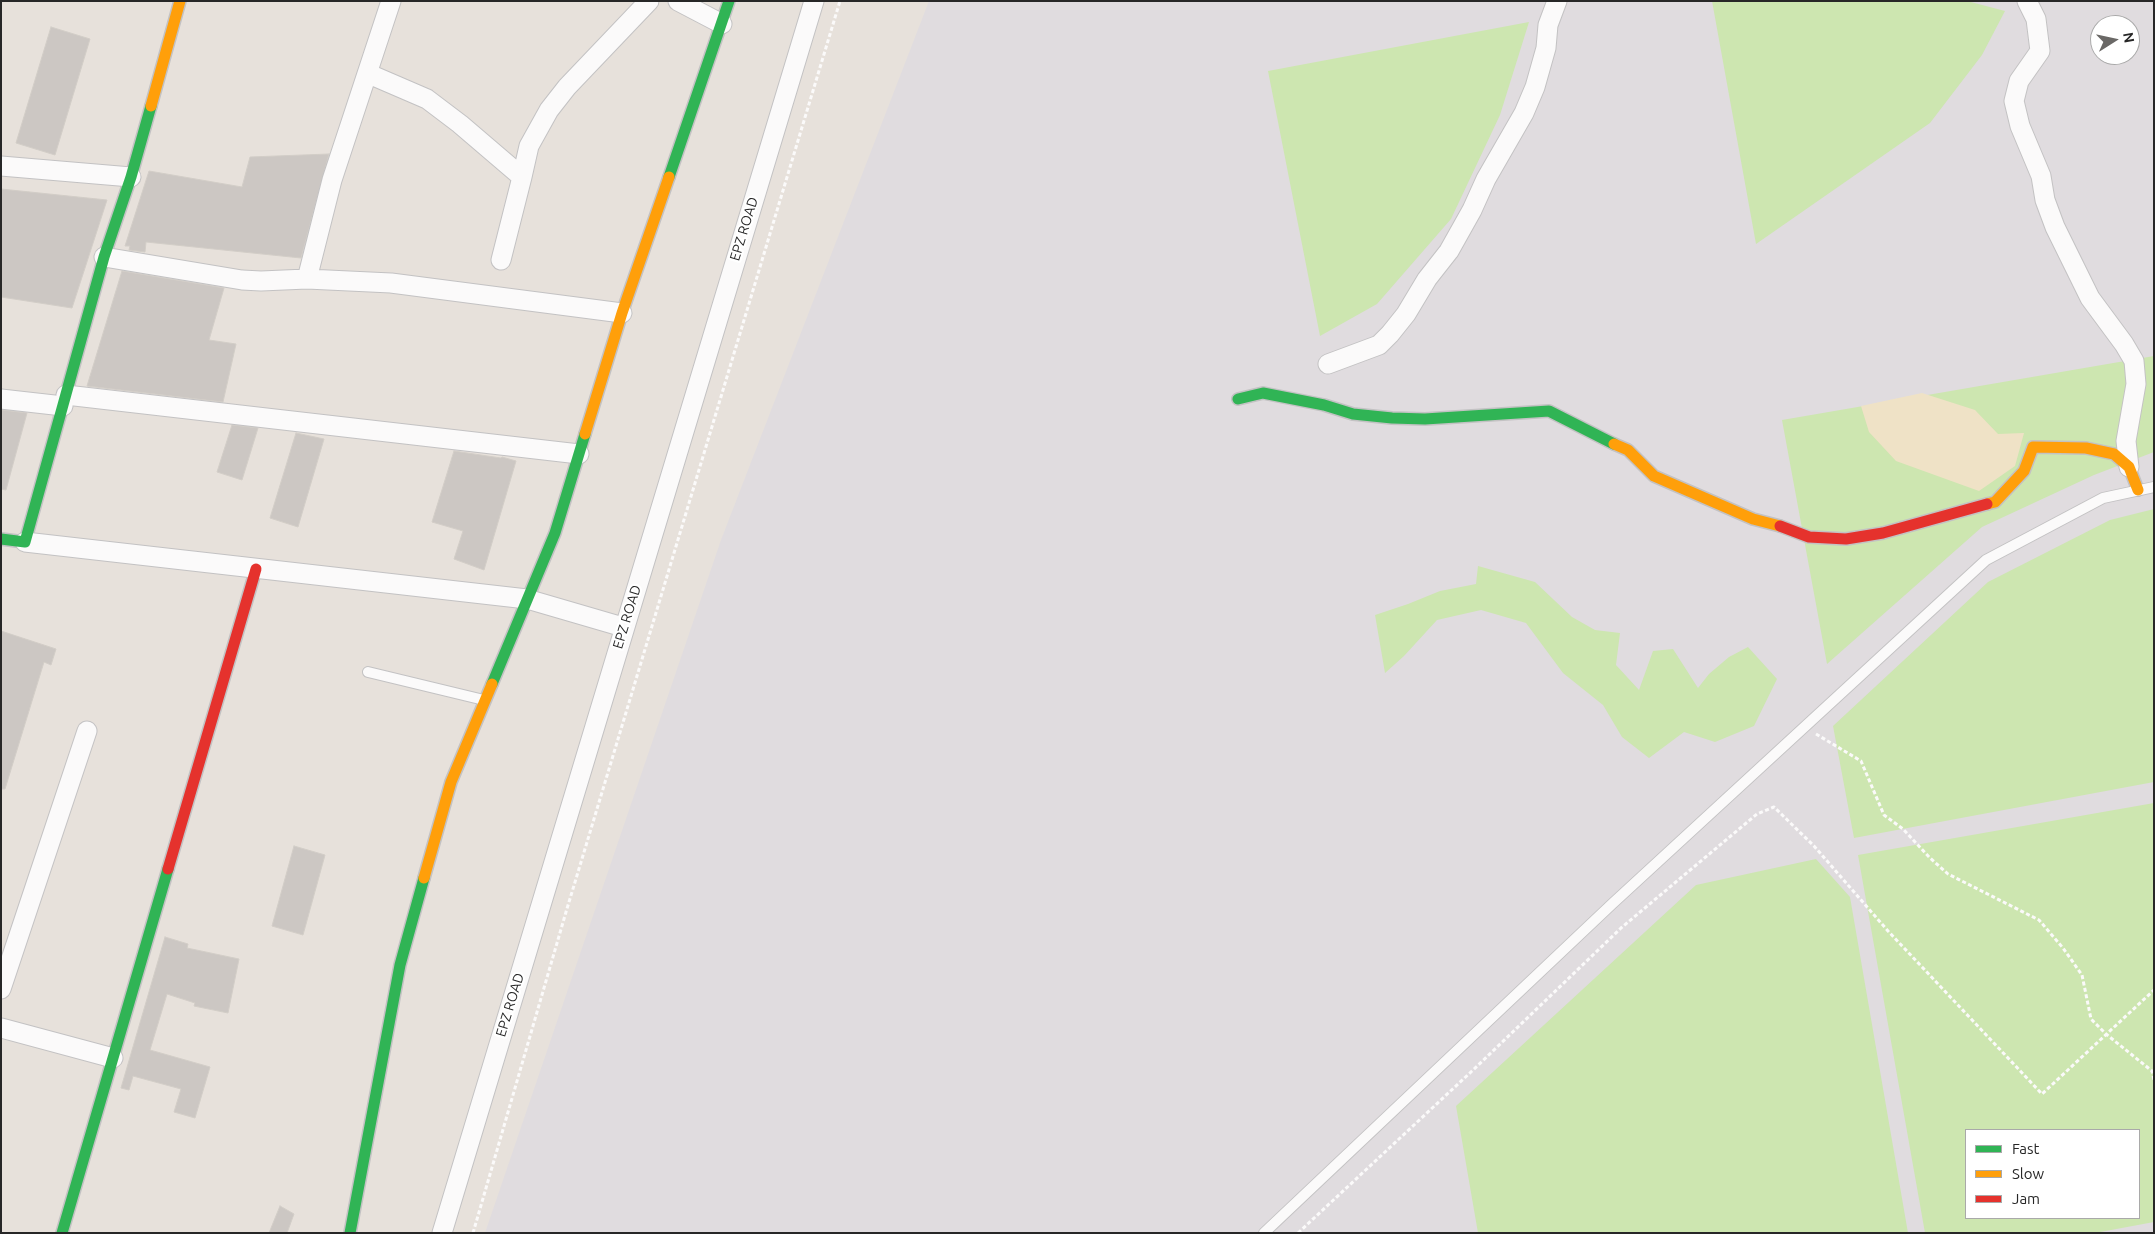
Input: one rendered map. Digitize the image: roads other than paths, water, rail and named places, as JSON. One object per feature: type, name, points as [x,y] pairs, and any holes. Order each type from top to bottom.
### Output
[{"type":"street","points":[[25,542],[104,257],[132,177],[180,1]]},
{"type":"street","points":[[308,279],[332,180],[391,1]]},
{"type":"street","points":[[501,260],[529,146],[549,110],[566,87],[650,1]]},
{"type":"street","points":[[678,1],[722,24]]},
{"type":"street","points":[[350,1233],[400,965],[451,782],[555,533],[622,313],[729,1]]},
{"type":"street","name":"EPZ ROAD","points":[[442,1233],[623,627],[814,1]]},
{"type":"street","points":[[1328,364],[1379,345],[1406,314],[1427,279],[1448,251],[1524,113],[1535,87],[1546,48],[1548,25],[1557,1]]},
{"type":"street","points":[[2028,1],[2036,19],[2040,51],[2019,81],[2014,101],[2020,126],[2041,176],[2045,200],[2055,228],[2090,298],[2134,361],[2136,384],[2126,441],[2129,467],[2138,490]]},
{"type":"street","points":[[368,74],[427,99],[460,124],[522,177]]},
{"type":"street","points":[[1,166],[132,177]]},
{"type":"street","points":[[104,257],[242,280],[308,279],[390,283],[622,313]]},
{"type":"street","points":[[1238,400],[1263,393],[1324,405],[1353,414],[1392,418],[1425,419],[1549,411],[1580,428],[1628,450],[1654,476],[1753,519],[1785,527],[1810,537],[1846,539],[1883,532],[1995,502],[2024,471],[2034,447],[2058,446],[2114,454],[2129,467]]},
{"type":"street","points":[[1,398],[65,400],[579,454]]},
{"type":"street","points":[[1,539],[527,599],[623,627]]},
{"type":"street","points":[[62,1233],[256,569]]},
{"type":"street","points":[[1,990],[87,731]]},
{"type":"street","points":[[1,1028],[113,1058]]},
{"type":"lane","points":[[1264,1233],[1605,911],[1986,560],[2103,498],[2154,487]]},
{"type":"lane","points":[[368,672],[485,700]]}]
